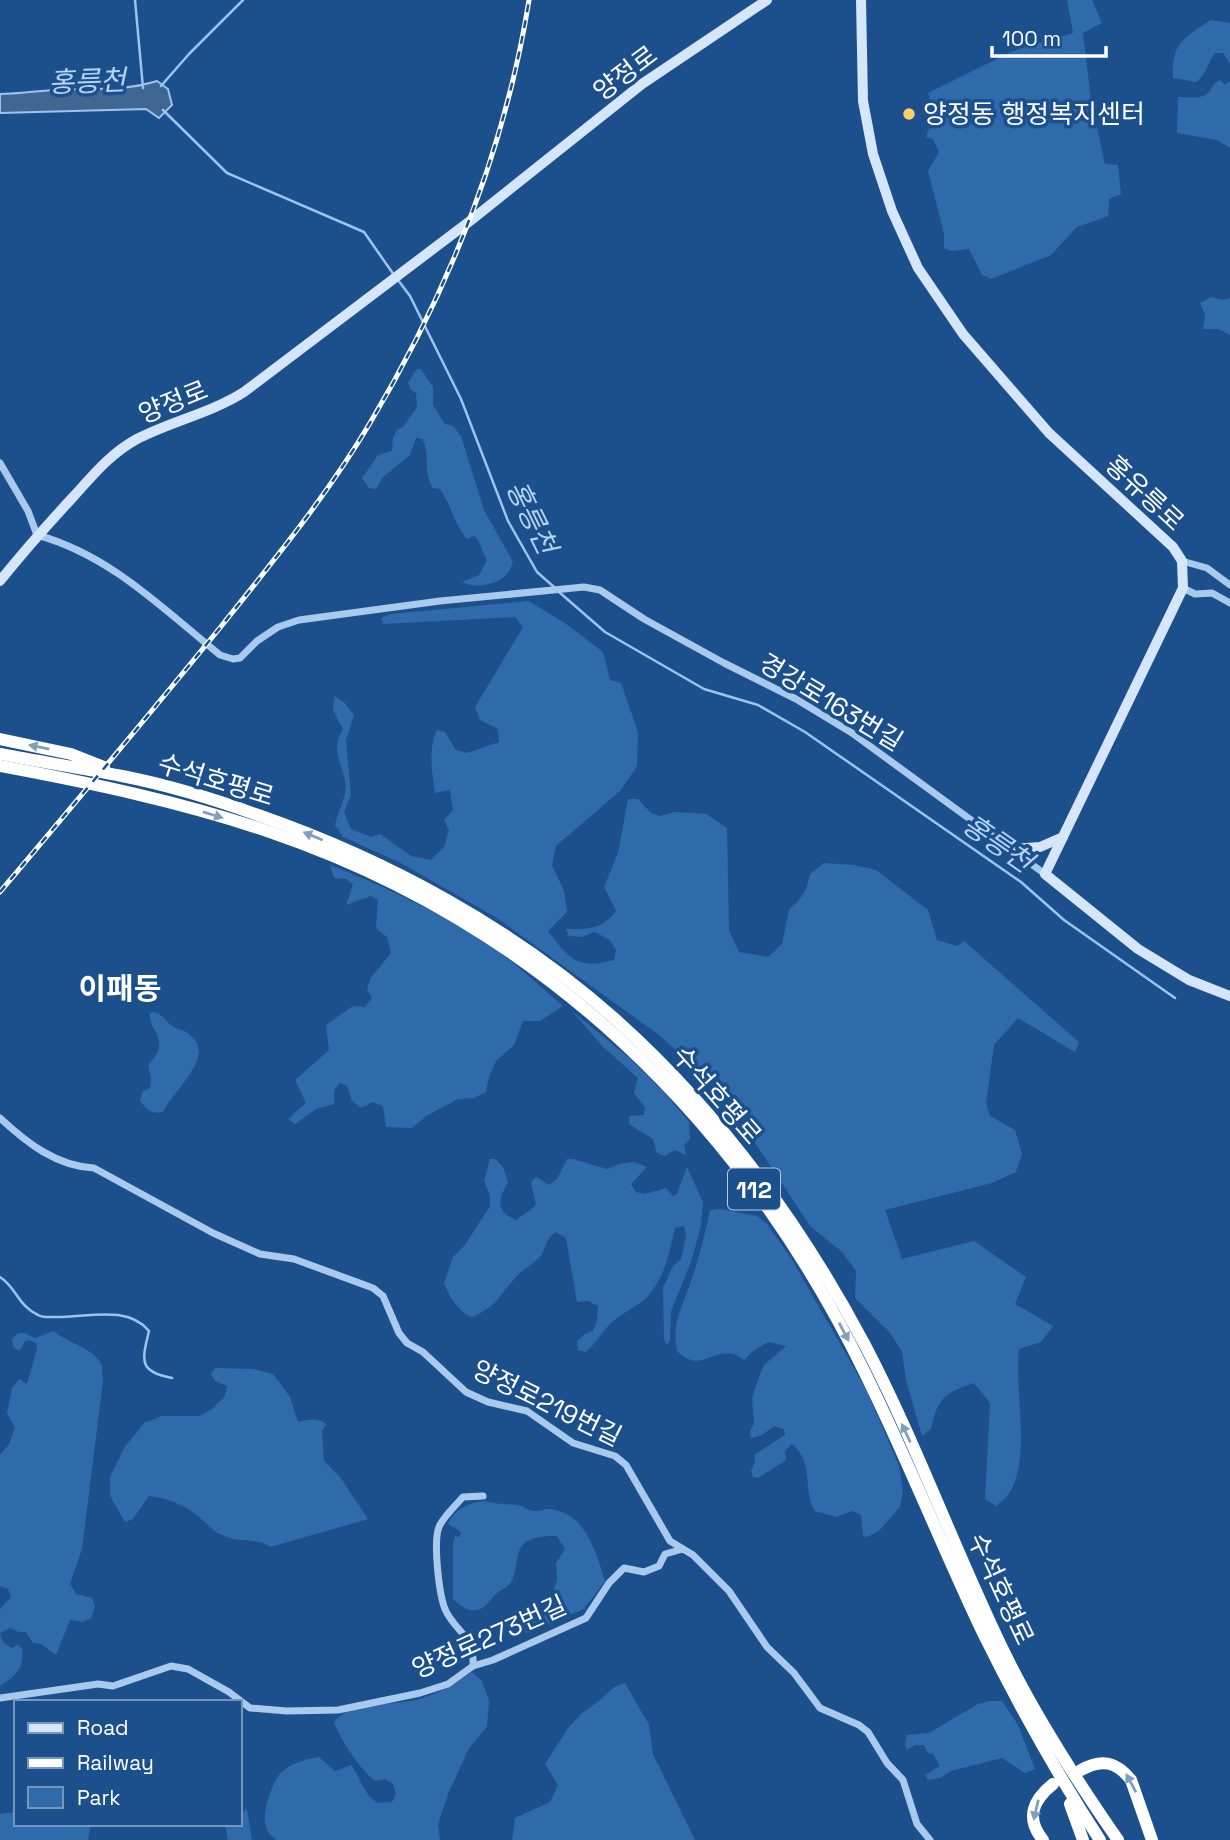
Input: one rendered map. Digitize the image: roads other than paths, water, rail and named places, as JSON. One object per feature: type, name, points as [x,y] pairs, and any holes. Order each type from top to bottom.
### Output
[{"type":"highway","points":[[0,739],[74,762]]},
{"type":"highway","points":[[0,754],[74,762]]},
{"type":"highway","name":"수석호평로","points":[[74,762],[257,815],[316,837],[437,895],[501,933],[556,972],[614,1018],[673,1075],[766,1187],[816,1260],[866,1348],[1008,1661],[1064,1762],[1118,1840]]},
{"type":"highway","name":"수석호평로","points":[[0,766],[147,795],[271,832],[338,859],[420,896],[502,946],[566,993],[627,1044],[684,1101],[739,1168],[792,1242],[864,1371],[984,1635],[1057,1782],[1100,1840]]},
{"type":"highway","points":[[1081,1770],[1108,1762],[1125,1772],[1132,1780],[1152,1840]]},
{"type":"highway","points":[[1043,1840],[1035,1830],[1035,1807],[1041,1794],[1057,1782],[1083,1840]]},
{"type":"highway","points":[[1087,1794],[1127,1840]]},
{"type":"street","name":"양정로","points":[[0,581],[37,535],[112,455],[173,422],[223,405],[470,221],[642,84],[766,0]]},
{"type":"street","name":"홍유릉로","points":[[861,0],[863,101],[873,154],[892,211],[918,268],[963,334],[1049,433],[1173,547],[1182,561],[1183,588],[1045,874]]},
{"type":"street","points":[[0,463],[29,512],[37,535]]},
{"type":"street","name":"경강로163번길","points":[[37,535],[60,541],[108,564],[220,654],[233,659],[240,658],[257,641],[278,627],[299,620],[440,601],[584,587],[600,590],[644,619],[723,663],[796,699],[852,733],[1045,874]]},
{"type":"street","points":[[1182,561],[1207,568],[1230,585]]},
{"type":"street","points":[[1183,588],[1195,594],[1212,593],[1230,603]]},
{"type":"street","points":[[1012,849],[1040,847],[1063,837]]},
{"type":"street","points":[[1045,874],[1138,949],[1189,980],[1230,996]]},
{"type":"street","name":"양정로219번길","points":[[0,1118],[25,1141],[65,1163],[75,1167],[94,1168],[213,1233],[260,1254],[294,1259],[373,1288],[383,1296],[399,1333],[407,1343],[423,1352],[466,1392],[488,1402],[527,1411],[573,1443],[615,1456],[626,1465],[670,1541],[693,1555],[729,1591],[767,1647],[794,1673],[820,1708],[859,1725],[868,1732],[887,1763],[903,1780],[917,1824],[930,1840]]},
{"type":"street","points":[[473,1666],[474,1659],[467,1637],[445,1610],[436,1560],[439,1527],[463,1497],[483,1496]]},
{"type":"street","name":"양정로273번길","points":[[242,1702],[250,1708],[287,1711],[338,1710],[420,1693],[448,1684],[473,1666],[493,1660],[586,1618],[609,1583],[624,1569],[644,1572],[659,1566],[665,1554],[683,1549]]},
{"type":"street","name":"양정로273번길","points":[[0,1698],[98,1684],[113,1686],[171,1666],[188,1668],[240,1700]]},
{"type":"waterway","points":[[135,0],[143,88]]},
{"type":"waterway","points":[[161,86],[243,0]]},
{"type":"waterway","name":"홍릉천","points":[[163,110],[227,173],[364,232],[394,275]]},
{"type":"waterway","name":"홍릉천","points":[[398,280],[410,296],[461,399],[508,521],[537,572],[554,587]]},
{"type":"waterway","name":"홍릉천","points":[[559,592],[605,632],[704,689],[758,705],[805,732],[1021,882],[1064,920],[1175,998]]},
{"type":"waterway","points":[[0,1277],[31,1311],[40,1316],[105,1314],[129,1318],[140,1323],[149,1331],[145,1363],[153,1372],[172,1378]]},
{"type":"railway","points":[[0,892],[262,575],[319,501],[370,423],[424,324],[469,219],[505,111],[529,0]]},
{"type":"place","name":"양정동 행정복지센터","points":[[909,114]]},
{"type":"district","name":"이패동","points":[[120,988]]}]
